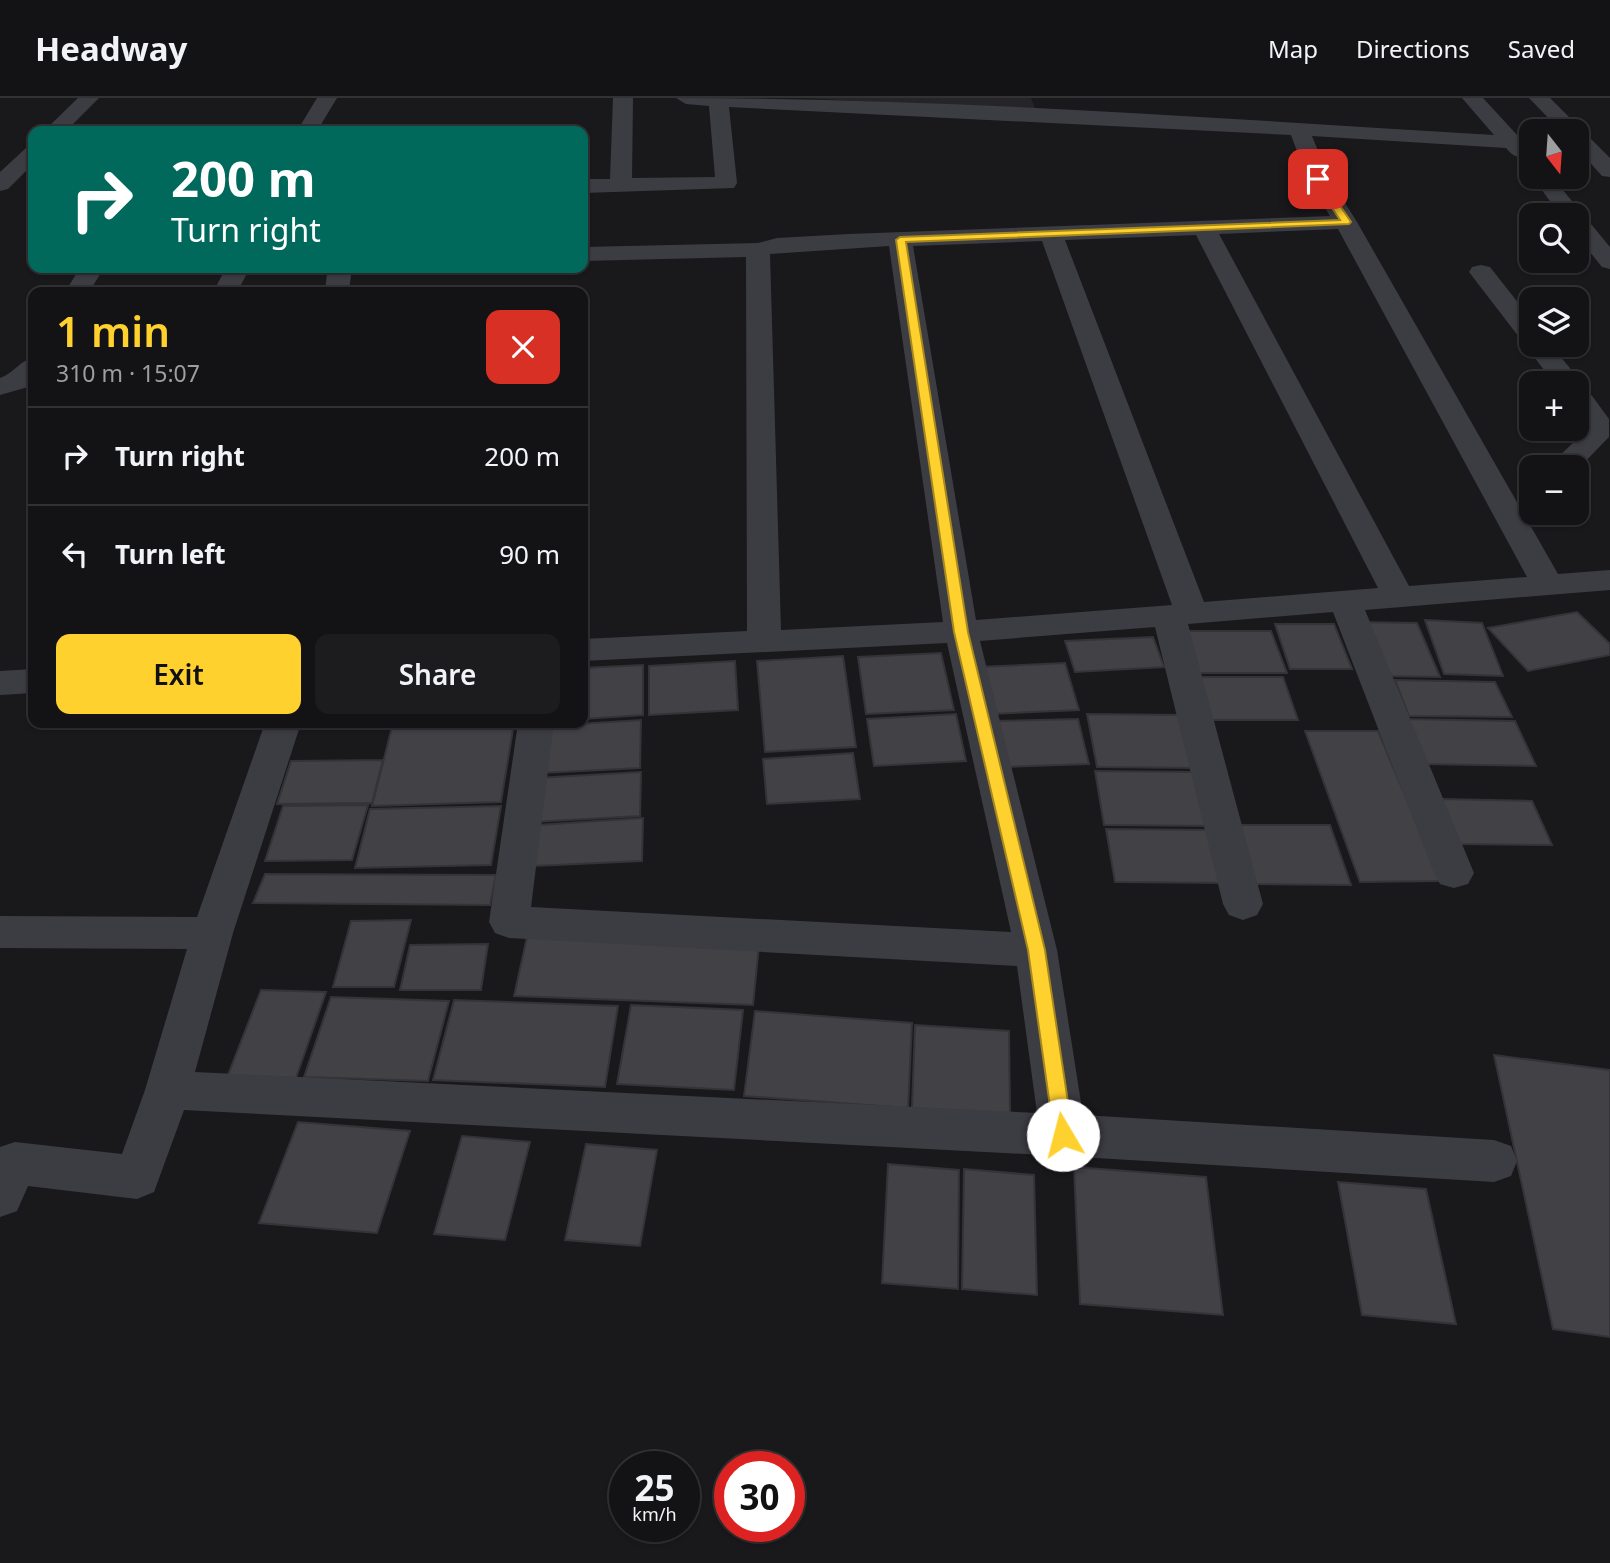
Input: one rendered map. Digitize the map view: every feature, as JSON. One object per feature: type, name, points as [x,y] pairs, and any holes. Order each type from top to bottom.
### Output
[{"type":"street","points":[[59,126],[89,98]]},
{"type":"street","points":[[310,126],[327,98]]},
{"type":"street","points":[[621,184],[622,98]]},
{"type":"street","points":[[686,98],[1083,107],[1188,115],[1295,128],[1519,142]]},
{"type":"street","points":[[1472,98],[1519,139]]},
{"type":"street","points":[[1539,98],[1558,119]]},
{"type":"street","points":[[588,186],[726,183],[718,99]]},
{"type":"street","points":[[1278,108],[1295,128],[1324,192],[1346,222],[1519,504]]},
{"type":"street","points":[[1589,142],[1610,147]]},
{"type":"street","points":[[1589,151],[1610,171]]},
{"type":"street","points":[[0,184],[28,157]]},
{"type":"street","points":[[1551,189],[1562,203]]},
{"type":"street","points":[[588,254],[758,250],[777,245],[1346,222]]},
{"type":"street","points":[[1204,227],[1399,597]]},
{"type":"street","points":[[1051,233],[1181,615],[1243,904]]},
{"type":"street","points":[[1589,236],[1610,262]]},
{"type":"street","points":[[900,240],[961,632],[1036,950],[1063,1135]]},
{"type":"street","points":[[758,250],[764,640]]},
{"type":"street","points":[[1481,272],[1519,321]]},
{"type":"street","points":[[1547,357],[1559,371]]},
{"type":"street","points":[[0,387],[18,381],[28,371]]},
{"type":"street","points":[[1576,455],[1595,437],[1595,419],[1589,411]]},
{"type":"street","points":[[1527,525],[1548,585]]},
{"type":"street","points":[[588,650],[961,632],[1610,580]]},
{"type":"street","points":[[1345,603],[1454,873]]},
{"type":"street","points":[[0,683],[28,681]]},
{"type":"street","points":[[5,1174],[136,1177],[168,1090],[212,933],[281,728]]},
{"type":"street","points":[[535,728],[509,922],[1036,950]]},
{"type":"street","points":[[0,932],[212,933]]},
{"type":"street","points":[[168,1090],[1063,1135],[1494,1161]]},
{"type":"shaded area","points":[[803,98],[1031,98],[1036,111]]},
{"type":"building","points":[[1577,612],[1610,644],[1610,655],[1528,671],[1488,628]]},
{"type":"building","points":[[1425,620],[1482,623],[1503,676],[1444,674]]},
{"type":"building","points":[[1358,622],[1417,623],[1440,677],[1379,676]]},
{"type":"building","points":[[1275,624],[1334,624],[1352,669],[1290,669]]},
{"type":"building","points":[[1188,631],[1271,631],[1287,673],[1199,673]]},
{"type":"building","points":[[1153,637],[1164,667],[1075,672],[1065,641]]},
{"type":"building","points":[[941,653],[954,710],[866,714],[858,657]]},
{"type":"building","points":[[843,656],[856,747],[765,752],[757,661]]},
{"type":"building","points":[[735,661],[738,710],[649,715],[649,666]]},
{"type":"building","points":[[1065,663],[1079,710],[990,714],[979,667]]},
{"type":"building","points":[[643,665],[643,715],[588,719],[588,668]]},
{"type":"building","points":[[1194,677],[1283,677],[1298,720],[1207,720]]},
{"type":"building","points":[[1395,680],[1495,682],[1512,717],[1409,716]]},
{"type":"building","points":[[956,714],[966,761],[874,766],[867,719]]},
{"type":"building","points":[[1087,714],[1184,715],[1197,768],[1097,767]]},
{"type":"building","points":[[1078,719],[1089,764],[1002,767],[993,721]]},
{"type":"building","points":[[1404,719],[1515,721],[1536,766],[1421,764]]},
{"type":"building","points":[[641,720],[640,768],[541,773],[545,728],[588,728],[588,723]]},
{"type":"building","points":[[392,728],[513,728],[501,802],[372,806]]},
{"type":"building","points":[[1305,731],[1378,731],[1441,881],[1360,882]]},
{"type":"building","points":[[853,753],[860,799],[767,804],[763,759]]},
{"type":"building","points":[[383,760],[372,803],[277,804],[291,761]]},
{"type":"building","points":[[1095,771],[1198,772],[1211,826],[1104,825]]},
{"type":"building","points":[[641,772],[640,816],[533,822],[537,778]]},
{"type":"building","points":[[1441,799],[1532,801],[1552,845],[1458,844]]},
{"type":"building","points":[[368,805],[352,860],[265,861],[283,806]]},
{"type":"building","points":[[501,806],[491,865],[355,868],[370,809]]},
{"type":"building","points":[[643,818],[642,861],[534,866],[538,825]]},
{"type":"building","points":[[1238,825],[1330,825],[1351,885],[1255,884]]},
{"type":"building","points":[[1106,829],[1212,830],[1226,883],[1115,882]]},
{"type":"building","points":[[265,874],[496,875],[490,905],[253,903]]},
{"type":"building","points":[[411,920],[394,987],[333,987],[351,921]]},
{"type":"building","points":[[527,937],[759,945],[753,1005],[514,996]]},
{"type":"building","points":[[488,944],[481,990],[400,990],[410,945]]},
{"type":"building","points":[[261,990],[326,992],[296,1078],[228,1075]]},
{"type":"building","points":[[331,997],[449,1001],[428,1081],[304,1077]]},
{"type":"building","points":[[454,1000],[618,1006],[605,1087],[433,1080]]},
{"type":"building","points":[[631,1005],[743,1010],[734,1090],[617,1084]]},
{"type":"building","points":[[755,1011],[912,1023],[908,1108],[744,1096]]},
{"type":"building","points":[[915,1025],[1009,1031],[1010,1115],[912,1108]]},
{"type":"building","points":[[1494,1055],[1610,1070],[1610,1337],[1553,1329]]},
{"type":"building","points":[[298,1122],[410,1131],[377,1233],[259,1223]]},
{"type":"building","points":[[462,1136],[530,1142],[505,1240],[434,1234]]},
{"type":"building","points":[[586,1144],[657,1150],[640,1246],[565,1240]]},
{"type":"building","points":[[888,1164],[959,1170],[958,1289],[882,1283]]},
{"type":"building","points":[[1074,1167],[1206,1177],[1223,1315],[1080,1304]]},
{"type":"building","points":[[964,1169],[1034,1175],[1037,1295],[962,1289]]},
{"type":"building","points":[[1338,1182],[1426,1189],[1456,1324],[1362,1315]]},
{"type":"route","points":[[1063,1135],[1036,950],[961,632],[900,240],[1346,222],[1318,179]]}]
